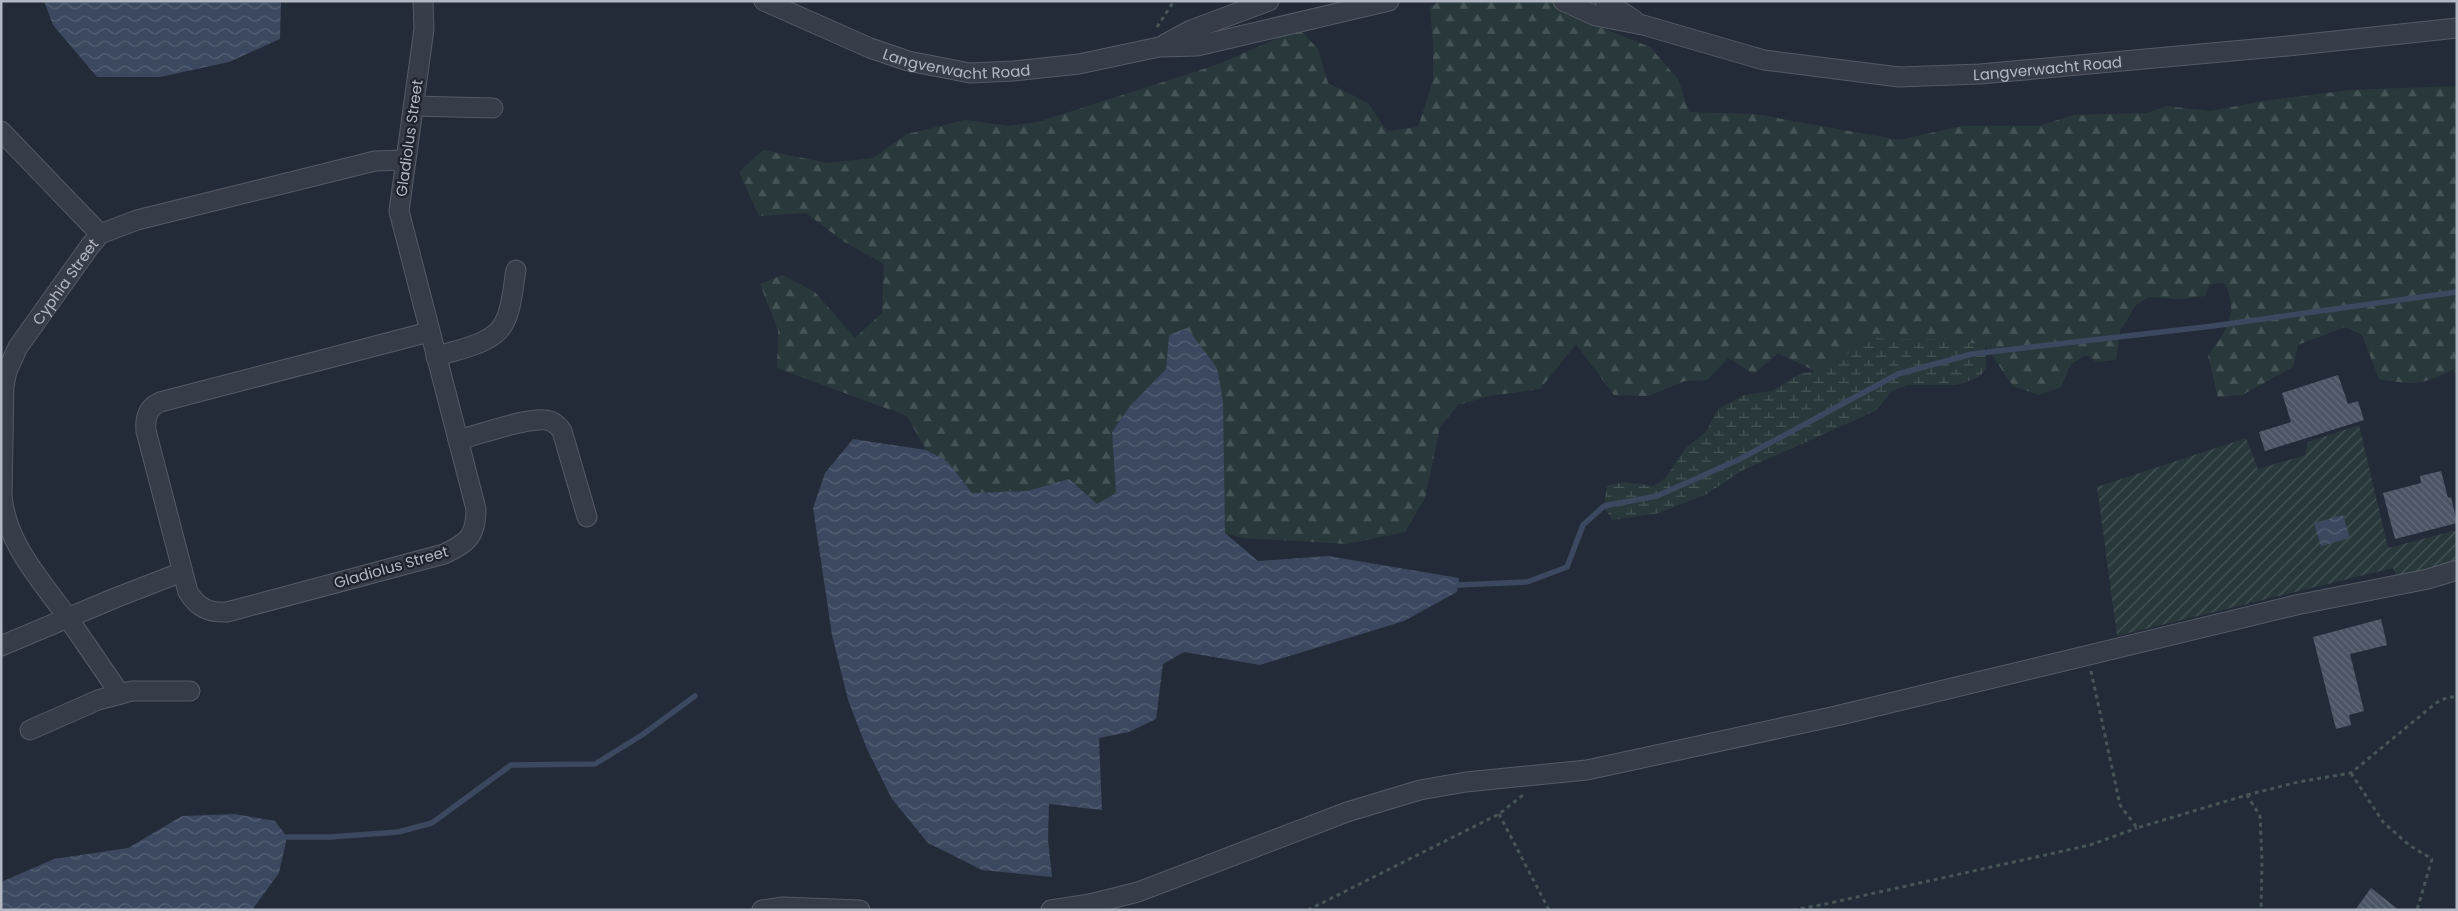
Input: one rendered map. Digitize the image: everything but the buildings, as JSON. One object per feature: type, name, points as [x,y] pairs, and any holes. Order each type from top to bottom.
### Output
[{"type":"street","name":"Gladiolus Street","points":[[423,1],[424,29],[399,210],[476,509],[476,524],[468,540],[444,554],[227,612],[214,613],[204,610],[194,601],[182,572],[146,431],[146,417],[153,406],[160,402],[429,332]]},
{"type":"street","name":"Langverwacht Road","points":[[764,1],[870,48],[900,59],[935,68],[970,73],[1014,71],[1079,64],[1160,47],[1197,46],[1389,1]]},
{"type":"street","name":"Langverwacht Road","points":[[1160,47],[1191,30],[1269,1]]},
{"type":"street","name":"Langverwacht Road","points":[[1563,1],[1596,16],[1643,25],[1764,60],[1899,77],[1980,74],[2288,46],[2457,28]]},
{"type":"street","name":"Langverwacht Road","points":[[1605,1],[1643,25]]},
{"type":"street","points":[[413,106],[493,108]]},
{"type":"street","points":[[1,130],[100,234]]},
{"type":"street","name":"Cyphia Street","points":[[120,694],[23,557],[4,514],[4,386],[6,371],[18,347],[100,234],[137,220],[376,161],[405,160]]},
{"type":"street","points":[[436,356],[488,339],[499,332],[506,322],[516,270]]},
{"type":"street","points":[[458,440],[533,420],[546,420],[556,423],[562,431],[587,517]]},
{"type":"street","points":[[1051,910],[1090,904],[1138,892],[1347,812],[1420,790],[1466,782],[1587,770],[1836,716],[2296,606],[2428,579],[2457,570]]},
{"type":"street","points":[[1,646],[182,572]]},
{"type":"street","points":[[30,730],[98,700],[132,691],[190,691]]},
{"type":"street","points":[[762,910],[860,910]]},
{"type":"path","points":[[2087,656],[2120,804],[2137,828]]},
{"type":"path","points":[[1793,910],[2090,845],[2137,828],[2247,795],[2298,782],[2350,773],[2436,703],[2448,697],[2457,697]]},
{"type":"path","points":[[2350,773],[2383,822],[2409,845],[2432,859],[2417,910]]},
{"type":"path","points":[[1308,910],[1499,814],[1529,791]]},
{"type":"path","points":[[2247,795],[2260,816],[2262,860],[2260,910]]},
{"type":"path","points":[[1499,814],[1549,910]]},
{"type":"green space","points":[[1439,1],[1551,1],[1597,26],[1650,47],[1678,79],[1689,112],[1755,114],[1899,140],[1962,126],[2039,126],[2073,115],[2147,113],[2166,106],[2210,111],[2270,100],[2350,90],[2457,86],[2457,379],[2453,369],[2433,379],[2417,383],[2379,379],[2362,335],[2345,327],[2298,345],[2293,367],[2242,395],[2218,397],[2208,356],[2225,330],[2231,313],[2229,293],[2224,283],[2210,284],[2205,296],[2179,299],[2149,297],[2136,305],[2120,331],[2116,360],[2097,362],[2086,355],[2071,364],[2061,387],[2039,395],[2013,386],[1985,345],[1938,339],[1884,339],[1865,334],[1845,358],[1815,371],[1778,353],[1754,374],[1728,358],[1707,380],[1685,381],[1648,396],[1614,395],[1576,344],[1540,389],[1489,396],[1458,405],[1440,427],[1425,498],[1405,532],[1347,544],[1243,538],[1225,533],[1223,481],[1169,335],[1166,369],[1130,406],[1112,432],[1116,493],[1097,505],[1069,479],[1027,491],[972,493],[947,461],[926,450],[907,416],[777,368],[778,330],[760,284],[782,275],[815,292],[855,338],[882,313],[884,264],[843,241],[806,213],[759,216],[739,172],[763,150],[828,163],[873,158],[907,134],[966,120],[1010,126],[1038,122],[1216,65],[1299,29],[1318,49],[1328,83],[1368,103],[1387,131],[1418,127],[1433,81],[1433,40],[1430,8]]},
{"type":"green space","points":[[1865,334],[1884,339],[1938,339],[1985,345],[1986,369],[1979,377],[1957,385],[1907,385],[1892,391],[1875,411],[1741,471],[1707,494],[1659,513],[1612,520],[1604,506],[1607,486],[1624,482],[1654,486],[1665,478],[1687,447],[1706,432],[1718,409],[1744,395],[1772,391],[1800,374],[1815,371],[1844,358]]},
{"type":"green space","points":[[2359,425],[2388,548],[2457,530],[2457,564],[2397,579],[2393,568],[2117,636],[2097,487],[2246,438],[2258,469],[2305,455],[2308,442]]},
{"type":"water","points":[[44,1],[281,1],[280,39],[229,62],[160,77],[97,77],[53,25]]},
{"type":"water","points":[[1187,328],[1217,368],[1223,401],[1225,533],[1258,561],[1328,556],[1459,578],[1457,592],[1404,621],[1260,665],[1184,652],[1163,664],[1156,719],[1129,732],[1099,738],[1102,810],[1049,804],[1048,840],[1052,877],[982,870],[928,843],[892,799],[867,749],[848,700],[832,635],[813,508],[825,473],[853,439],[926,450],[947,461],[972,493],[1027,491],[1069,479],[1097,504],[1116,493],[1112,432],[1130,406],[1166,369],[1169,335]]},
{"type":"water","points":[[2343,515],[2350,538],[2321,546],[2314,523]]},
{"type":"water","points":[[235,814],[275,821],[287,837],[279,873],[252,910],[1,910],[1,882],[54,859],[128,848],[182,816]]},
{"type":"waterway","points":[[1458,585],[1527,582],[1567,567],[1583,525],[1604,506],[1657,496],[1740,459],[1898,374],[1972,354],[2213,326],[2457,292]]},
{"type":"waterway","points":[[287,837],[330,837],[398,832],[432,823],[511,765],[595,764],[642,735],[695,696]]}]
